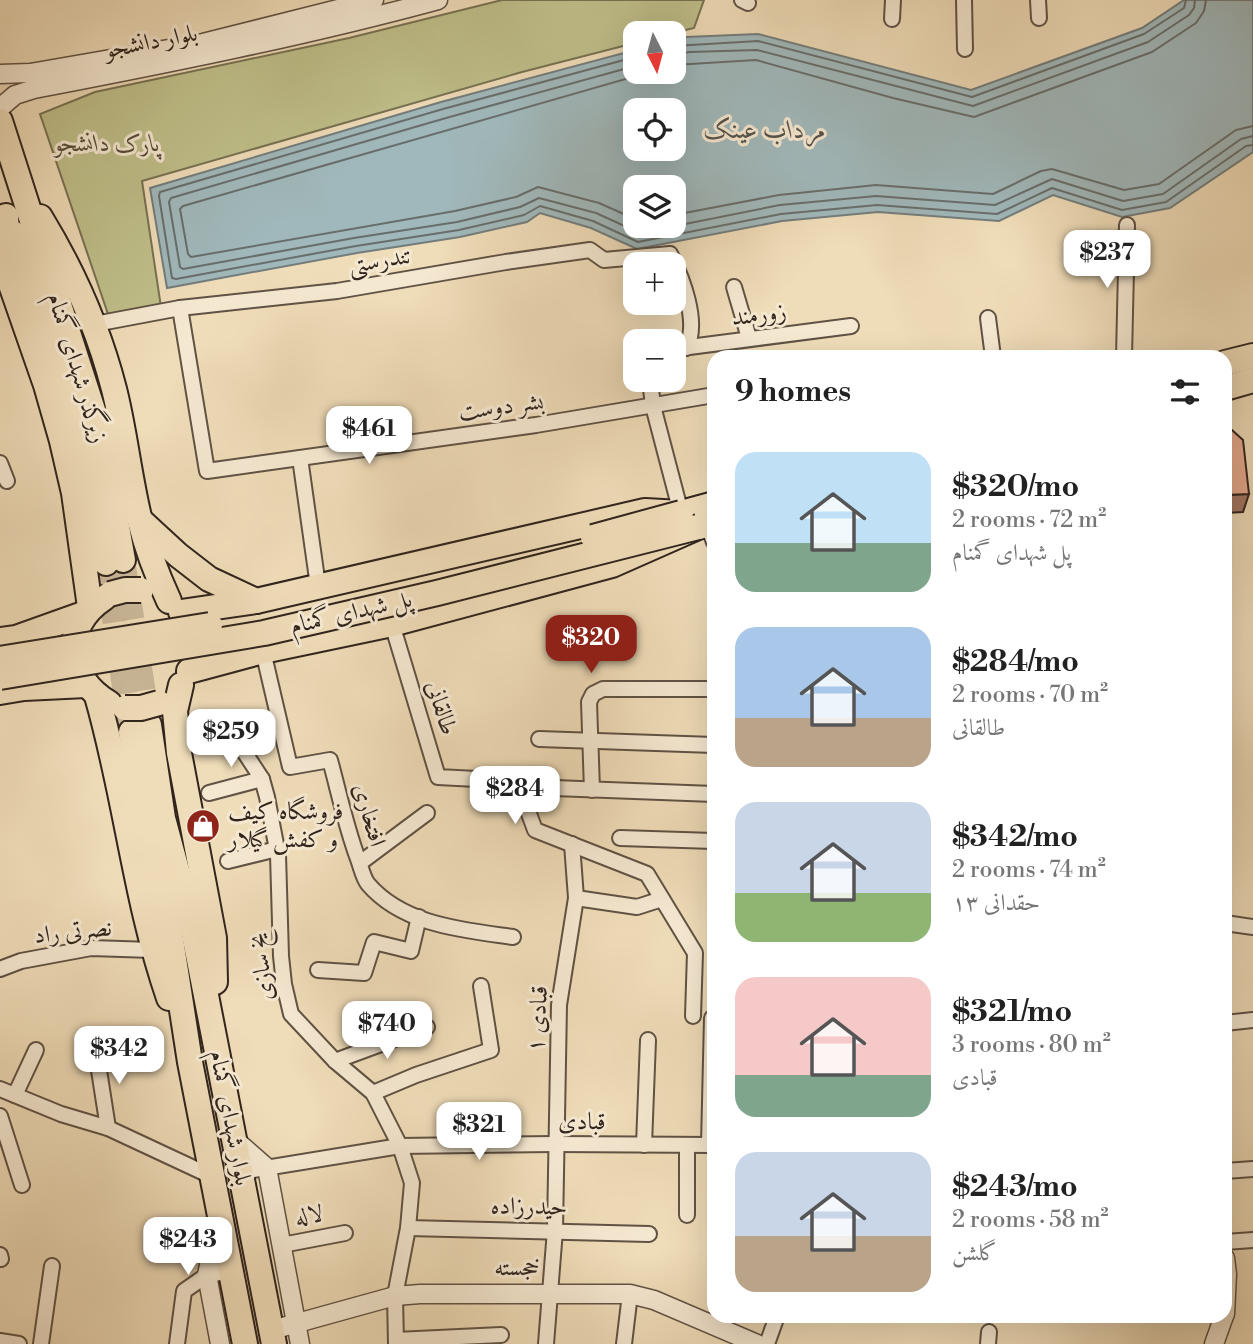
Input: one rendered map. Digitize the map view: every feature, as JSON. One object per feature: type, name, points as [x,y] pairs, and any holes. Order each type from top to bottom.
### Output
[{"type":"highway","points":[[0,121],[18,180],[68,263],[95,324],[122,424],[140,520],[154,568],[188,626],[192,641],[192,656],[175,711],[179,753],[214,938],[218,1056]]},
{"type":"highway","name":"زیرگذر شهدای گمنام","points":[[3,208],[44,313],[70,396],[115,561],[100,432],[18,180]]},
{"type":"highway","points":[[3,208],[8,276],[46,385],[67,463],[95,604],[78,626],[74,641],[76,664],[91,691],[114,762],[152,950],[190,1062]]},
{"type":"highway","points":[[1232,361],[1253,356]]},
{"type":"highway","points":[[1232,386],[1253,380]]},
{"type":"highway","points":[[645,511],[705,522],[612,565],[392,624],[263,651],[185,678],[141,717],[110,704],[91,691],[12,690],[8,639],[125,590],[156,593],[175,607],[256,601],[645,511]]},
{"type":"highway","points":[[140,520],[209,579],[256,601]]},
{"type":"highway","name":"پل شهدای گمنام","points":[[0,659],[262,616],[434,576],[705,522]]},
{"type":"highway","name":"پل شهدای گمنام","points":[[0,677],[264,633],[437,593],[705,522]]},
{"type":"highway","points":[[364,575],[352,585],[348,599],[353,618],[367,629]]},
{"type":"highway","points":[[256,601],[248,606],[241,623],[247,641],[263,651]]},
{"type":"highway","name":"بلوار شهدای گمنام","points":[[141,717],[146,822],[169,926],[190,1062],[245,1344]]},
{"type":"highway","name":"بلوار شهدای گمنام","points":[[141,717],[163,818],[194,934],[273,1337]]},
{"type":"street","name":"بلوار دانشجو","points":[[356,9],[374,0]]},
{"type":"street","name":"بلوار دانشجو","points":[[0,74],[32,81],[221,46],[356,9],[438,0]]},
{"type":"street","points":[[892,0],[892,19]]},
{"type":"street","points":[[964,0],[965,49]]},
{"type":"street","points":[[1038,0],[1039,18]]},
{"type":"street","name":"بلوار دانشجو","points":[[0,108],[32,81]]},
{"type":"street","points":[[1124,350],[1127,225]]},
{"type":"street","name":"تندرستی","points":[[95,324],[180,308],[337,291],[506,261],[590,250],[604,260],[670,254],[687,296],[691,333],[686,340]]},
{"type":"street","points":[[734,287],[749,338]]},
{"type":"street","name":"بشر دوست","points":[[180,308],[207,471],[707,396]]},
{"type":"street","points":[[988,318],[992,350]]},
{"type":"street","name":"زورمند","points":[[686,347],[851,326]]},
{"type":"street","points":[[651,392],[653,406],[705,522]]},
{"type":"street","points":[[300,458],[318,586]]},
{"type":"street","points":[[0,463],[7,481]]},
{"type":"street","name":"طالقانی","points":[[392,624],[438,777],[517,781],[535,830],[646,874],[695,953],[693,1016]]},
{"type":"street","name":"افتخاری","points":[[263,651],[290,766],[330,760],[349,835],[367,883],[395,907],[419,917],[453,928],[513,937]]},
{"type":"street","points":[[592,790],[589,702],[593,694],[603,689],[707,689]]},
{"type":"street","name":"یخ سازی","points":[[224,721],[262,779],[277,849],[281,956],[291,1014],[335,1061],[373,1093],[400,1146],[412,1183],[408,1228],[396,1296],[396,1342]]},
{"type":"street","points":[[540,739],[707,745]]},
{"type":"street","points":[[209,793],[262,779]]},
{"type":"street","points":[[554,789],[707,794]]},
{"type":"street","points":[[360,863],[427,813]]},
{"type":"street","points":[[620,838],[707,841]]},
{"type":"street","name":"قبادی ۱","points":[[546,1344],[555,1230],[559,1005],[576,898],[572,844]]},
{"type":"street","points":[[228,861],[277,849]]},
{"type":"street","points":[[576,898],[637,907],[663,900]]},
{"type":"street","points":[[318,970],[364,974],[374,942],[411,951],[419,917]]},
{"type":"street","points":[[1232,923],[1253,927]]},
{"type":"street","name":"نصرتی راد","points":[[0,968],[21,961],[91,948],[152,950]]},
{"type":"street","points":[[373,1093],[416,1075],[491,1050],[481,986]]},
{"type":"street","points":[[1232,1022],[1253,1020]]},
{"type":"street","points":[[335,1061],[427,1027]]},
{"type":"street","points":[[644,1145],[648,1040]]},
{"type":"street","points":[[108,1128],[96,1051],[133,1046]]},
{"type":"street","points":[[15,1095],[36,1050]]},
{"type":"street","points":[[0,1089],[61,1114],[108,1128],[213,1177]]},
{"type":"street","points":[[0,1116],[22,1185]]},
{"type":"street","points":[[234,1139],[267,1168],[300,1344]]},
{"type":"street","name":"قبادی","points":[[241,1172],[400,1146],[556,1143],[707,1145]]},
{"type":"street","points":[[687,1145],[687,1215]]},
{"type":"street","points":[[1232,1170],[1253,1169]]},
{"type":"street","points":[[219,1210],[207,1275],[220,1344]]},
{"type":"street","name":"حیدرزاده","points":[[408,1228],[649,1234]]},
{"type":"street","name":"لاله","points":[[282,1245],[345,1233]]},
{"type":"street","points":[[1232,1242],[1253,1240]]},
{"type":"street","points":[[41,1344],[52,1266]]},
{"type":"street","points":[[177,1344],[184,1291],[207,1275],[232,1272]]},
{"type":"street","name":"خجسته","points":[[273,1337],[296,1324],[396,1296],[420,1294],[630,1294],[654,1300],[707,1323]]},
{"type":"street","points":[[624,1344],[630,1294]]},
{"type":"street","name":"خجسته","points":[[708,1323],[757,1344]]},
{"type":"street","points":[[767,1344],[774,1323]]},
{"type":"street","points":[[1214,1344],[1222,1323]]},
{"type":"street","points":[[396,1342],[501,1335]]},
{"type":"street","points":[[0,1341],[19,1344]]},
{"type":"green space","name":"پارک دانشجو","points":[[502,0],[704,0],[694,28],[686,30],[686,21],[623,21],[623,46],[522,72],[142,181],[161,307],[109,317],[40,114],[95,92],[349,38]]},
{"type":"water","name":"مرداب عینک","points":[[1184,0],[1253,0],[1253,152],[1170,208],[1122,217],[1053,195],[999,221],[878,212],[782,221],[637,249],[591,228],[540,213],[527,222],[460,237],[167,288],[150,188],[441,102],[623,53],[623,84],[686,84],[686,37],[758,34],[971,90],[1142,28]]},
{"type":"building","points":[[1232,430],[1243,440],[1249,494],[1232,495]]},
{"type":"tunnel","points":[[123,560],[149,725]]},
{"type":"tunnel","points":[[106,563],[130,728]]},
{"type":"place","name":"فروشگاه کیف و کفش گیلار","points":[[203,826]]}]
